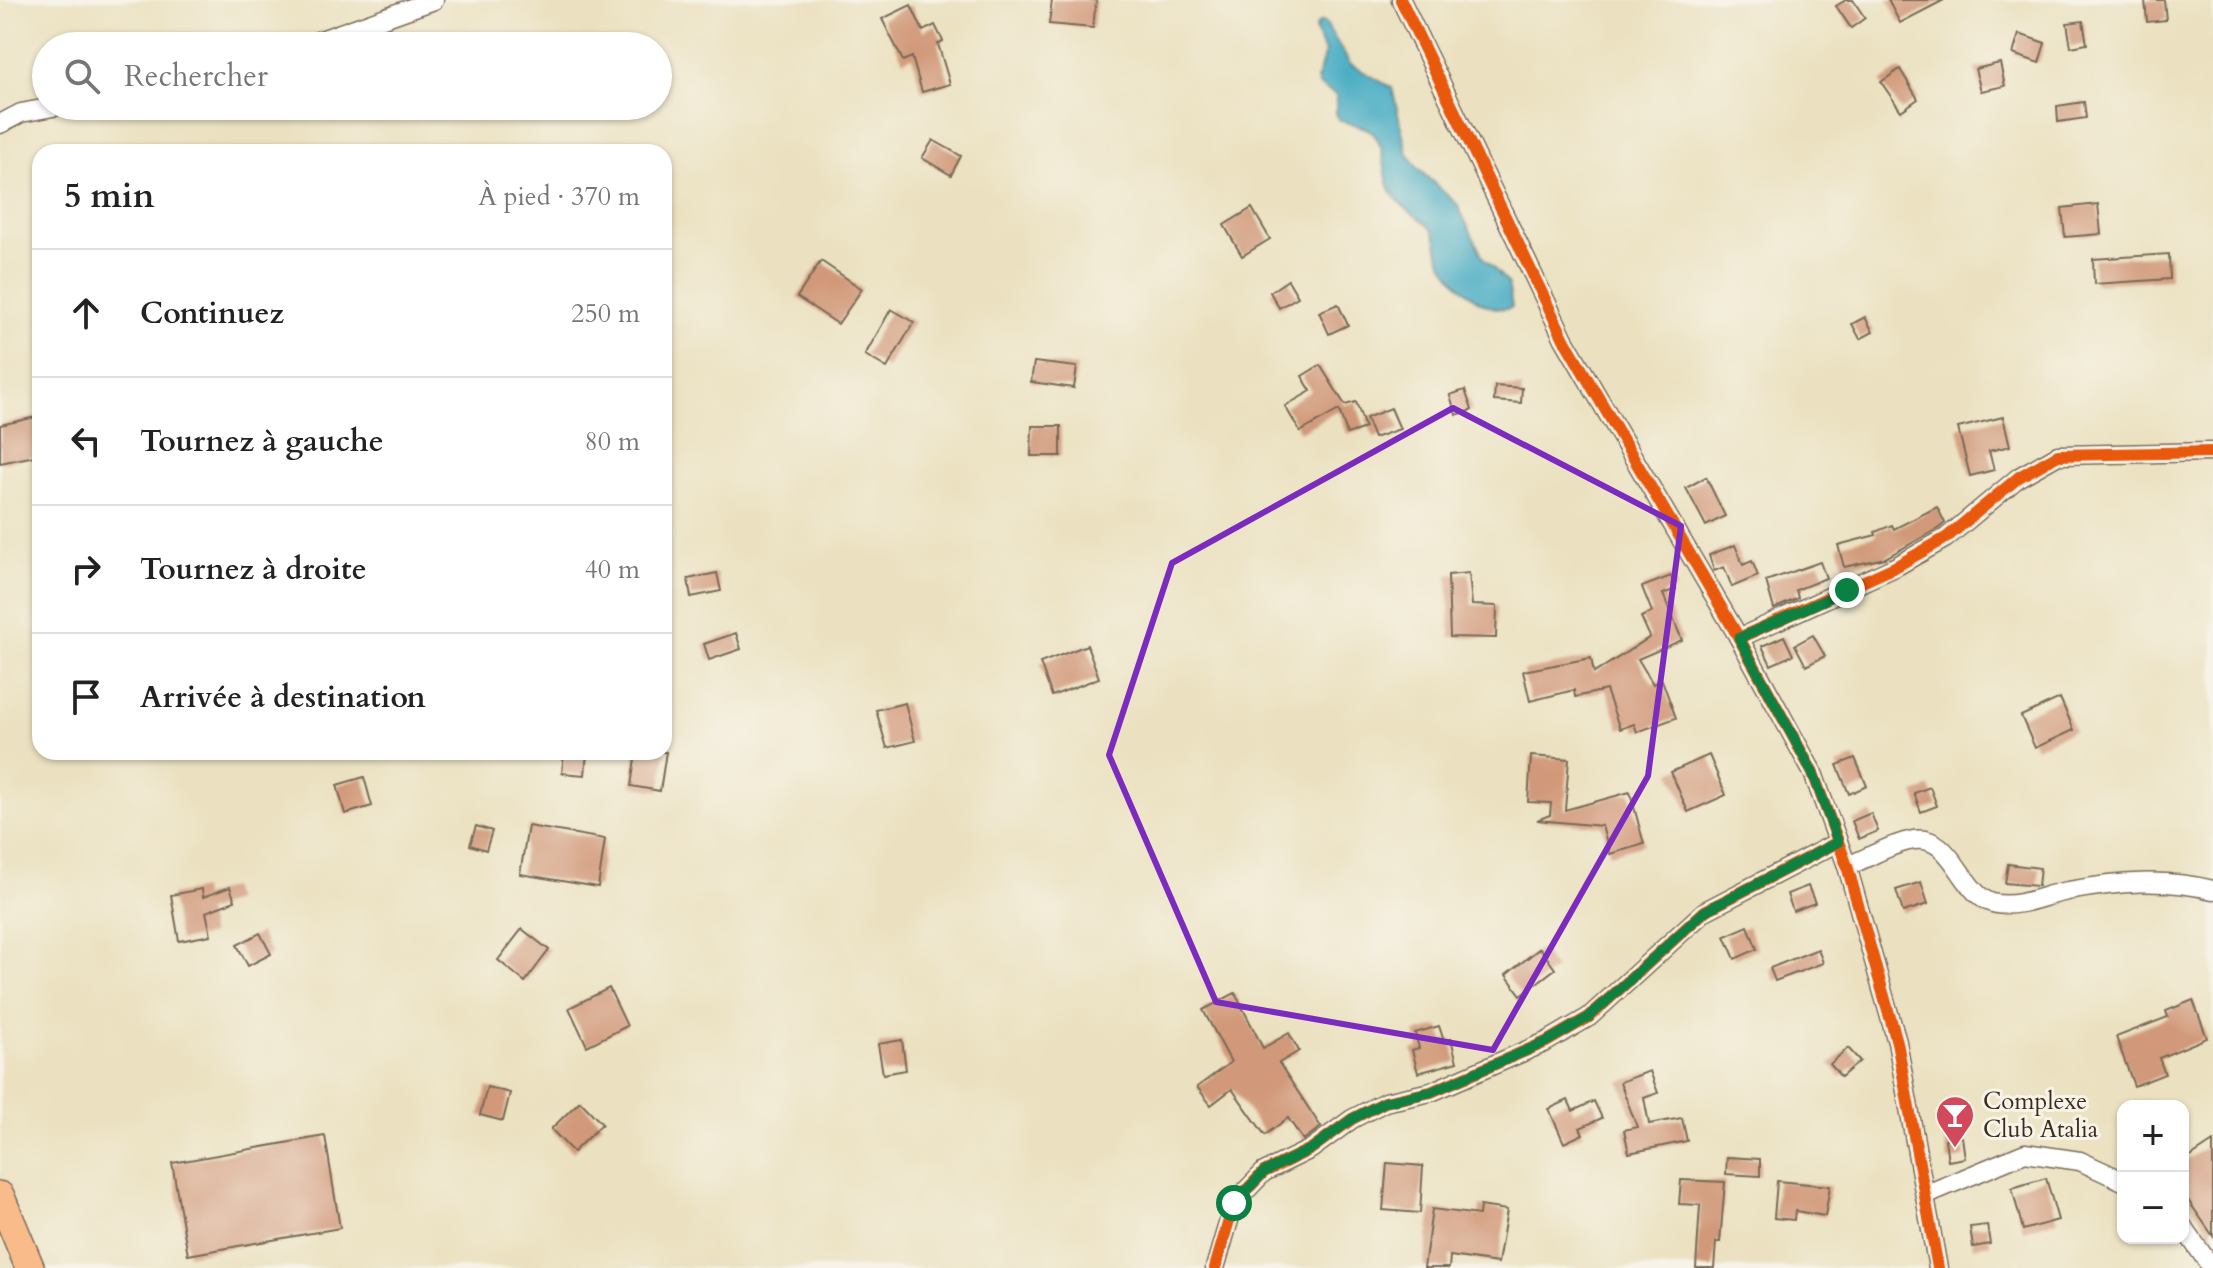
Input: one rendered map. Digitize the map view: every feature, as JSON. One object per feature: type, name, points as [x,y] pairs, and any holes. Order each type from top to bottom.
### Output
[{"type":"highway","points":[[0,1196],[30,1268]]},
{"type":"street","points":[[344,32],[434,0]]},
{"type":"street","points":[[1401,0],[1564,339],[1739,638],[1813,773],[1847,866],[1897,1042],[1938,1268]]},
{"type":"street","points":[[0,124],[32,111]]},
{"type":"street","points":[[1739,638],[1895,567],[1946,538],[2019,477],[2058,455],[2213,452]]},
{"type":"street","points":[[1847,866],[1909,840],[1930,841],[1953,859],[1974,889],[1992,903],[2019,905],[2065,891],[2136,882],[2182,882],[2213,890]]},
{"type":"street","points":[[1215,1268],[1234,1203],[1264,1172],[1311,1149],[1352,1119],[1385,1102],[1431,1092],[1546,1042],[1589,1017],[1705,911],[1838,842]]},
{"type":"street","points":[[1927,1194],[2025,1153],[2080,1161],[2117,1178]]},
{"type":"street","points":[[2189,1235],[2212,1268]]},
{"type":"highlighted area","points":[[1453,408],[1681,526],[1648,776],[1493,1050],[1216,1002],[1109,755],[1172,563]]},
{"type":"water","points":[[1319,22],[1325,22],[1350,64],[1392,88],[1407,152],[1417,168],[1457,204],[1484,259],[1508,283],[1512,307],[1491,307],[1458,284],[1443,263],[1432,230],[1393,194],[1380,145],[1373,133],[1362,126],[1339,120],[1336,95],[1319,85],[1317,80],[1325,52],[1315,29]]},
{"type":"building","points":[[1052,0],[1096,0],[1093,28],[1049,24]]},
{"type":"building","points":[[1853,0],[1865,18],[1851,28],[1836,6]]},
{"type":"building","points":[[1888,0],[1944,0],[1900,23]]},
{"type":"building","points":[[2145,0],[2164,0],[2166,20],[2147,22]]},
{"type":"building","points":[[911,5],[923,31],[935,25],[943,41],[938,44],[950,84],[922,92],[912,57],[903,61],[882,19]]},
{"type":"building","points":[[2083,21],[2087,44],[2071,47],[2067,23]]},
{"type":"building","points":[[2019,34],[2045,43],[2039,63],[2013,54]]},
{"type":"building","points":[[2000,63],[2005,86],[1981,91],[1975,69]]},
{"type":"building","points":[[1900,69],[1918,99],[1901,111],[1881,82]]},
{"type":"building","points":[[2084,102],[2086,118],[2058,122],[2057,106]]},
{"type":"building","points":[[933,140],[961,156],[951,175],[922,158]]},
{"type":"building","points":[[2098,204],[2101,234],[2065,237],[2062,208]]},
{"type":"building","points":[[1252,208],[1270,239],[1242,256],[1224,225]]},
{"type":"building","points":[[2169,254],[2170,279],[2094,284],[2093,259]]},
{"type":"building","points":[[821,261],[862,289],[838,324],[797,297]]},
{"type":"building","points":[[1288,280],[1298,297],[1279,308],[1270,292]]},
{"type":"building","points":[[1338,304],[1348,325],[1329,334],[1319,312]]},
{"type":"building","points":[[891,309],[914,322],[887,368],[865,355]]},
{"type":"building","points":[[1865,317],[1873,332],[1860,339],[1852,324]]},
{"type":"building","points":[[1034,362],[1077,367],[1074,388],[1031,382]]},
{"type":"building","points":[[1320,365],[1345,405],[1356,402],[1365,428],[1347,434],[1339,410],[1300,432],[1285,406],[1311,391],[1302,376]]},
{"type":"building","points":[[1495,386],[1522,388],[1521,403],[1494,401]]},
{"type":"building","points":[[1465,390],[1472,410],[1456,415],[1450,395]]},
{"type":"building","points":[[1391,408],[1400,429],[1374,438],[1366,418]]},
{"type":"building","points":[[2003,417],[2010,446],[1989,451],[1994,470],[1970,476],[1958,428]]},
{"type":"building","points":[[32,418],[32,457],[0,463],[0,425]]},
{"type":"building","points":[[1032,426],[1061,426],[1061,456],[1031,456]]},
{"type":"building","points":[[1706,477],[1725,516],[1706,526],[1686,488]]},
{"type":"building","points":[[1937,507],[1945,523],[1939,528],[1885,558],[1844,567],[1838,545],[1876,535],[1875,532],[1892,525],[1894,529]]},
{"type":"building","points":[[1735,545],[1743,565],[1752,561],[1758,576],[1732,587],[1724,567],[1714,571],[1709,555]]},
{"type":"building","points":[[1820,562],[1826,578],[1796,590],[1798,598],[1774,609],[1766,581]]},
{"type":"building","points":[[717,573],[721,591],[691,597],[688,579]]},
{"type":"building","points":[[1469,573],[1472,605],[1497,606],[1496,638],[1450,637],[1448,575]]},
{"type":"building","points":[[1671,576],[1676,589],[1663,594],[1682,640],[1638,659],[1653,684],[1662,680],[1676,718],[1637,732],[1634,724],[1620,729],[1606,690],[1575,697],[1574,690],[1530,701],[1523,671],[1591,658],[1594,673],[1650,637],[1641,617],[1652,612],[1642,587]]},
{"type":"building","points":[[736,633],[741,649],[709,660],[704,644]]},
{"type":"building","points":[[1813,635],[1825,656],[1806,666],[1795,645]]},
{"type":"building","points":[[1784,636],[1793,655],[1771,665],[1762,646]]},
{"type":"building","points":[[1087,645],[1099,678],[1052,696],[1040,663]]},
{"type":"building","points":[[2060,698],[2074,730],[2035,748],[2021,716]]},
{"type":"building","points":[[905,703],[915,741],[887,748],[876,710]]},
{"type":"building","points":[[1709,755],[1726,795],[1688,812],[1671,772]]},
{"type":"building","points":[[1531,756],[1569,759],[1565,810],[1630,792],[1644,844],[1610,854],[1602,826],[1537,820],[1550,815],[1551,803],[1528,802]]},
{"type":"building","points":[[1855,758],[1867,786],[1849,794],[1837,765]]},
{"type":"building","points":[[563,760],[586,760],[585,775],[562,773]]},
{"type":"building","points":[[635,760],[665,760],[660,791],[631,786]]},
{"type":"building","points":[[364,777],[372,806],[345,814],[337,785]]},
{"type":"building","points":[[1930,787],[1937,806],[1921,812],[1914,793]]},
{"type":"building","points":[[1871,813],[1878,831],[1859,839],[1852,821]]},
{"type":"building","points":[[476,826],[492,831],[486,850],[470,845]]},
{"type":"building","points":[[528,826],[605,839],[598,887],[520,874]]},
{"type":"building","points":[[2008,864],[2040,868],[2038,886],[2005,883]]},
{"type":"building","points":[[1921,882],[1928,904],[1903,912],[1896,890]]},
{"type":"building","points":[[1808,886],[1815,903],[1793,911],[1787,894]]},
{"type":"building","points":[[230,887],[235,901],[206,912],[211,935],[179,941],[171,895],[202,889],[203,897]]},
{"type":"building","points":[[1748,926],[1757,949],[1735,959],[1725,936]]},
{"type":"building","points":[[522,929],[549,950],[525,982],[498,960]]},
{"type":"building","points":[[260,933],[271,954],[248,966],[237,945]]},
{"type":"building","points":[[1540,948],[1555,969],[1521,995],[1506,975]]},
{"type":"building","points":[[1818,949],[1823,963],[1775,981],[1770,968]]},
{"type":"building","points":[[609,988],[627,1026],[587,1046],[569,1008]]},
{"type":"building","points":[[1235,993],[1263,1048],[1289,1033],[1299,1051],[1279,1063],[1321,1127],[1303,1140],[1288,1118],[1265,1135],[1232,1089],[1211,1105],[1197,1087],[1231,1062],[1203,1010]]},
{"type":"building","points":[[2193,1000],[2207,1038],[2159,1058],[2165,1074],[2134,1086],[2116,1037],[2168,1017],[2166,1011]]},
{"type":"building","points":[[1439,1026],[1444,1041],[1451,1039],[1457,1062],[1418,1073],[1412,1050],[1419,1048],[1415,1033]]},
{"type":"building","points":[[902,1040],[906,1070],[883,1074],[878,1044]]},
{"type":"building","points":[[1848,1048],[1860,1061],[1841,1077],[1830,1064]]},
{"type":"building","points":[[1650,1071],[1658,1093],[1644,1098],[1649,1124],[1682,1118],[1687,1141],[1629,1153],[1624,1130],[1637,1127],[1620,1082]]},
{"type":"building","points":[[487,1087],[510,1093],[503,1121],[480,1115]]},
{"type":"building","points":[[1568,1100],[1573,1111],[1594,1101],[1602,1118],[1580,1128],[1583,1134],[1564,1143],[1549,1109]]},
{"type":"building","points":[[580,1101],[602,1124],[573,1152],[551,1129]]},
{"type":"building","points":[[325,1136],[340,1228],[188,1255],[172,1163]]},
{"type":"building","name":"Complexe Club Atalia","points":[[1962,1137],[1965,1158],[1948,1161],[1945,1139]]},
{"type":"building","points":[[2213,1142],[2213,1236],[2189,1202],[2189,1158]]},
{"type":"building","points":[[1727,1157],[1760,1159],[1760,1176],[1726,1174]]},
{"type":"building","points":[[1387,1163],[1423,1166],[1420,1213],[1383,1210]]},
{"type":"building","points":[[2046,1178],[2058,1220],[2023,1230],[2012,1188]]},
{"type":"building","points":[[1681,1180],[1725,1182],[1720,1242],[1716,1242],[1714,1268],[1696,1268],[1700,1205],[1679,1204]]},
{"type":"building","points":[[1777,1181],[1830,1186],[1825,1216],[1795,1211],[1794,1220],[1774,1218]]},
{"type":"building","points":[[1480,1206],[1507,1210],[1498,1263],[1450,1256],[1449,1268],[1424,1268],[1432,1209],[1479,1215]]},
{"type":"building","points":[[1987,1225],[1990,1244],[1973,1247],[1970,1227]]},
{"type":"cycle path","points":[[1401,0],[1564,339],[1739,638],[1813,773],[1847,866],[1897,1042],[1938,1268]]},
{"type":"cycle path","points":[[1739,638],[1895,567],[1946,538],[2019,477],[2058,455],[2213,452]]},
{"type":"cycle path","points":[[1215,1268],[1234,1203],[1264,1172],[1311,1149],[1352,1119],[1385,1102],[1431,1092],[1546,1042],[1589,1017],[1705,911],[1838,842]]},
{"type":"place","name":"Complexe Club Atalia","points":[[1955,1149]]},
{"type":"route","points":[[1234,1203],[1264,1172],[1311,1149],[1352,1119],[1385,1102],[1431,1092],[1546,1042],[1589,1017],[1665,943],[1705,911],[1744,888],[1838,842],[1813,773],[1739,638],[1847,590]]}]
